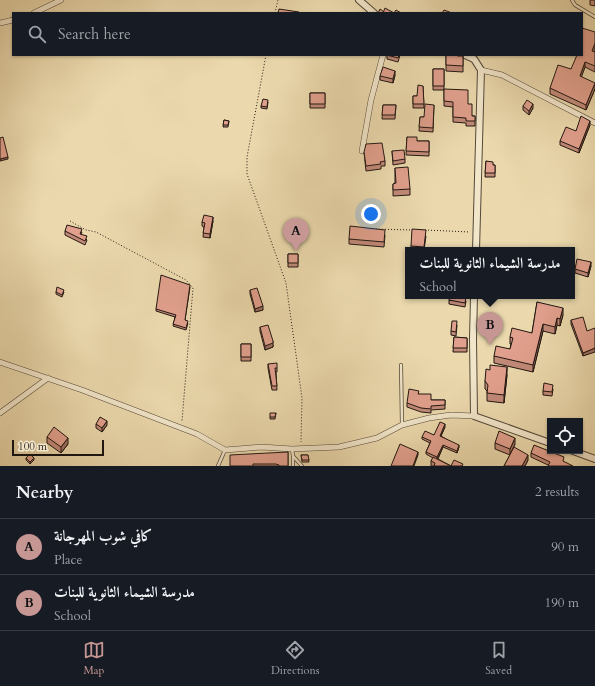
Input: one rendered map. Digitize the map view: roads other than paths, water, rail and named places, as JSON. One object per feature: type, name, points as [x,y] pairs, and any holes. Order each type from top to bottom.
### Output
[{"type":"street","points":[[36,12],[61,0]]},
{"type":"street","points":[[359,0],[373,12]]},
{"type":"street","points":[[0,23],[12,20]]},
{"type":"street","points":[[362,151],[371,100],[383,56]]},
{"type":"street","points":[[467,56],[474,59],[481,70],[476,247]]},
{"type":"street","points":[[481,70],[502,75],[595,123]]},
{"type":"street","points":[[474,299],[472,339],[474,416]]},
{"type":"street","points":[[0,362],[48,378],[197,434],[225,450],[261,446],[292,449],[338,447],[377,438],[402,426],[429,418],[451,415],[474,416],[547,442]]},
{"type":"street","points":[[0,413],[48,378]]},
{"type":"street","points":[[581,454],[595,459]]},
{"type":"lane","points":[[572,0],[575,5],[595,17]]},
{"type":"lane","points":[[401,365],[402,426]]},
{"type":"lane","points":[[292,449],[293,466]]},
{"type":"lane","points":[[218,466],[225,450]]},
{"type":"lane","points":[[293,456],[302,466]]},
{"type":"place","name":"كافي شوب المهرجانة","points":[[296,251]]},
{"type":"place","name":"مدرسة الشيماء الثانوية للبنات","points":[[490,345]]}]
